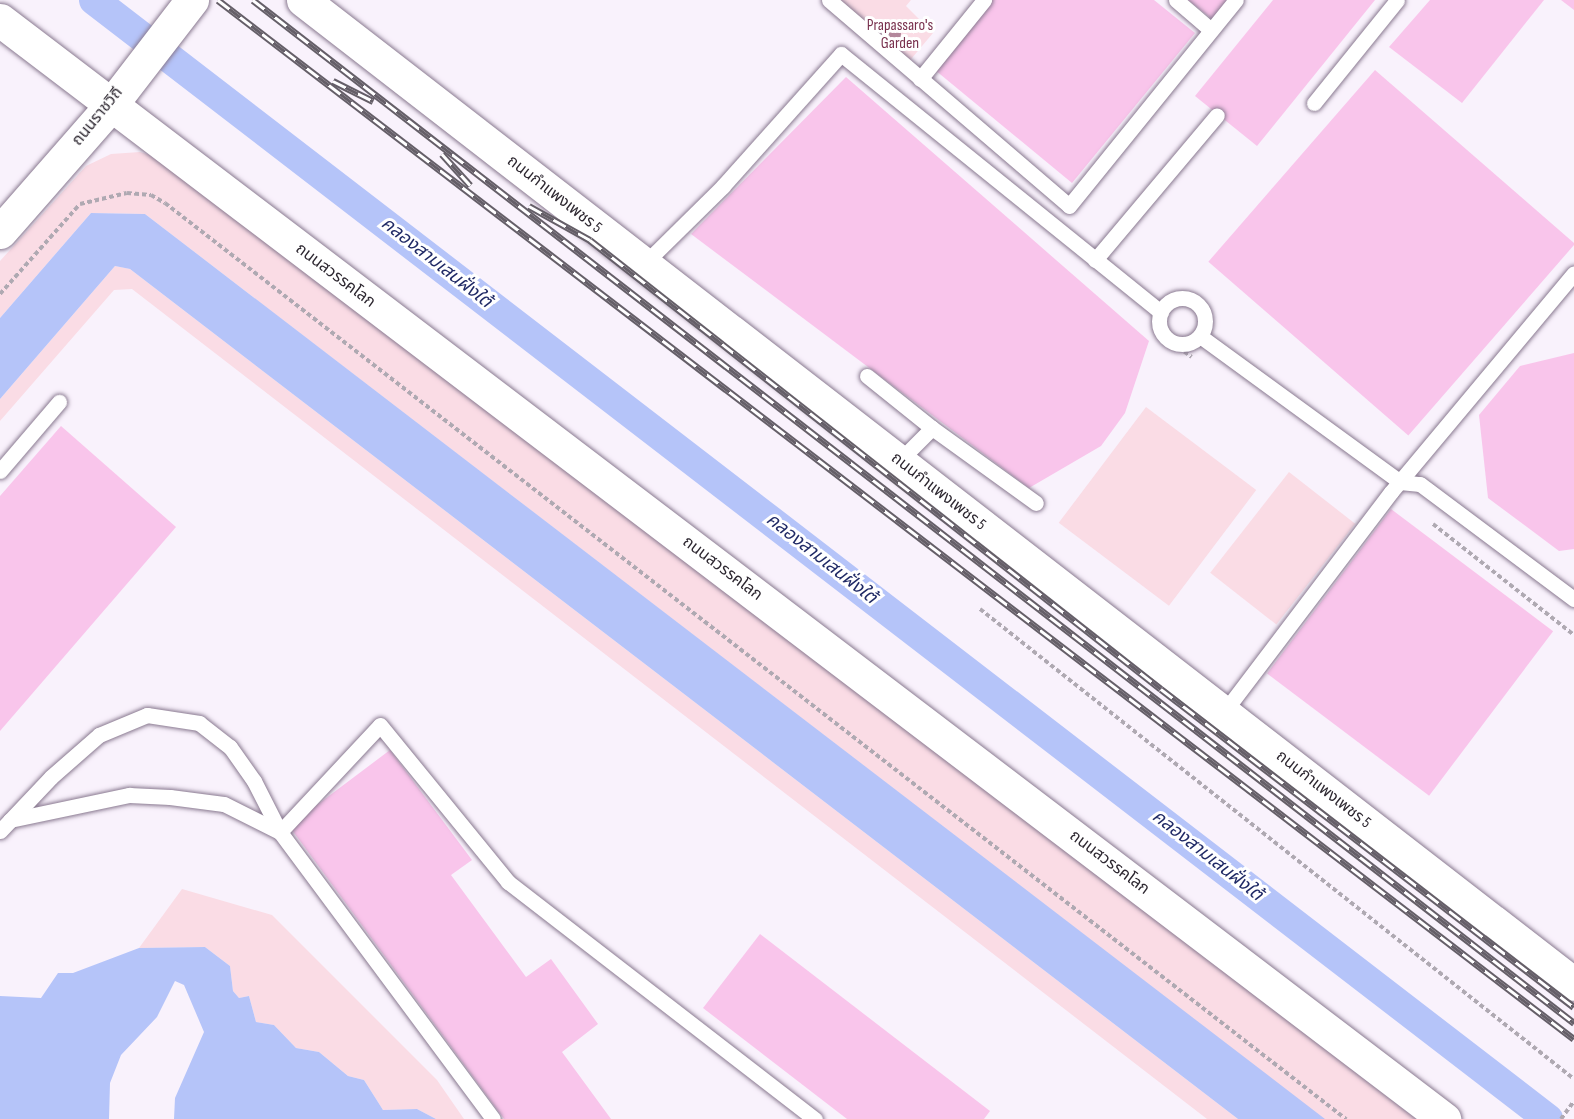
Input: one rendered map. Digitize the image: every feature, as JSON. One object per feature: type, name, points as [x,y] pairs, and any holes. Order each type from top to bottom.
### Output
[{"type":"street","name":"ถนนราชวิถี","points":[[0,232],[118,94],[192,0]]},
{"type":"street","name":"ถนนกำแพงเพชร 5","points":[[303,0],[1574,984]]},
{"type":"street","name":"ถนนสวรรคโลก","points":[[0,20],[118,94],[1444,1119]]},
{"type":"lane","points":[[829,0],[1069,206],[1236,0]]},
{"type":"lane","points":[[920,79],[984,0]]},
{"type":"lane","points":[[1176,0],[1211,30]]},
{"type":"lane","points":[[1314,104],[1397,0]]},
{"type":"lane","points":[[643,265],[723,186],[841,54],[1161,312]]},
{"type":"lane","points":[[1095,260],[1217,115]]},
{"type":"lane","points":[[1224,712],[1400,482],[1574,273]]},
{"type":"lane","points":[[1179,299],[1194,301],[1204,313],[1200,336],[1188,344],[1167,339],[1160,326],[1161,312],[1179,299]]},
{"type":"lane","points":[[1200,336],[1400,482],[1420,484],[1574,599]]},
{"type":"lane","points":[[867,376],[932,428],[1036,503]]},
{"type":"lane","points":[[0,471],[59,402]]},
{"type":"lane","points":[[898,462],[932,428]]},
{"type":"lane","points":[[5,825],[51,777],[99,735],[147,715],[199,723],[230,747],[254,781],[280,832],[493,1119]]},
{"type":"lane","points":[[280,832],[380,725],[508,882],[815,1119]]},
{"type":"lane","points":[[5,825],[129,795],[170,797],[224,804],[280,832]]},
{"type":"path","points":[[0,294],[80,204],[127,193],[151,195],[165,203],[1346,1119]]},
{"type":"path","points":[[980,609],[1574,1079]]},
{"type":"path","points":[[1568,630],[1574,622]]},
{"type":"path","points":[[1561,1119],[1574,1101]]},
{"type":"green space","name":"Prapassaro's Garden","points":[[834,0],[911,0],[906,6],[933,33],[901,71]]},
{"type":"green space","points":[[140,152],[154,156],[203,188],[1416,1119],[1324,1119],[145,214],[91,213],[0,318],[0,261],[86,166],[111,154]]},
{"type":"green space","points":[[115,266],[130,269],[1238,1119],[1207,1119],[132,289],[114,290],[0,421],[0,399]]},
{"type":"green space","points":[[1146,407],[1256,490],[1169,606],[1059,523]]},
{"type":"green space","points":[[1289,472],[1355,524],[1276,625],[1210,573]]},
{"type":"green space","points":[[182,889],[272,915],[437,1080],[464,1119],[436,1119],[417,1109],[383,1110],[364,1080],[348,1076],[319,1052],[296,1048],[274,1025],[256,1022],[249,996],[239,998],[233,991],[230,966],[205,947],[139,948]]},
{"type":"water","points":[[91,213],[145,214],[1325,1119],[1238,1119],[130,269],[115,266],[0,399],[0,318]]},
{"type":"water","points":[[205,947],[230,966],[233,991],[239,998],[249,996],[256,1022],[274,1025],[296,1048],[319,1052],[348,1076],[364,1080],[383,1110],[417,1109],[436,1119],[174,1119],[175,1098],[204,1032],[184,985],[175,981],[157,1017],[121,1055],[110,1083],[109,1119],[0,1119],[0,996],[41,998],[58,973],[73,973],[139,948]]},
{"type":"building","points":[[991,0],[1154,0],[1195,33],[1072,183],[935,70]]},
{"type":"building","points":[[1188,0],[1234,0],[1216,22]]},
{"type":"building","points":[[1273,0],[1375,0],[1257,146],[1195,96]]},
{"type":"building","points":[[1430,0],[1544,0],[1462,103],[1389,47]]},
{"type":"building","points":[[1561,0],[1574,0],[1574,10]]},
{"type":"building","points":[[1375,70],[1574,243],[1408,436],[1208,262]]},
{"type":"building","points":[[846,77],[1149,341],[1125,413],[1101,446],[1029,488],[691,234]]},
{"type":"building","points":[[1574,353],[1574,549],[1559,551],[1488,498],[1479,415],[1520,366]]},
{"type":"building","points":[[61,426],[176,527],[0,731],[0,496]]},
{"type":"building","points":[[1391,509],[1553,631],[1429,796],[1267,674]]},
{"type":"building","points":[[390,750],[472,860],[451,875],[526,977],[551,959],[598,1024],[562,1052],[611,1119],[504,1119],[289,826]]},
{"type":"building","points":[[760,934],[990,1111],[984,1119],[847,1119],[703,1008]]},
{"type":"waterway","name":"คลองสามเสนฝั่งใต้","points":[[94,0],[1548,1119]]},
{"type":"railway","points":[[218,0],[1574,1039]]},
{"type":"railway","points":[[253,0],[1574,1023]]},
{"type":"railway","points":[[333,81],[373,101]]},
{"type":"railway","points":[[442,154],[470,185]]},
{"type":"railway","points":[[529,206],[590,240],[1161,689],[1574,1007]]}]
